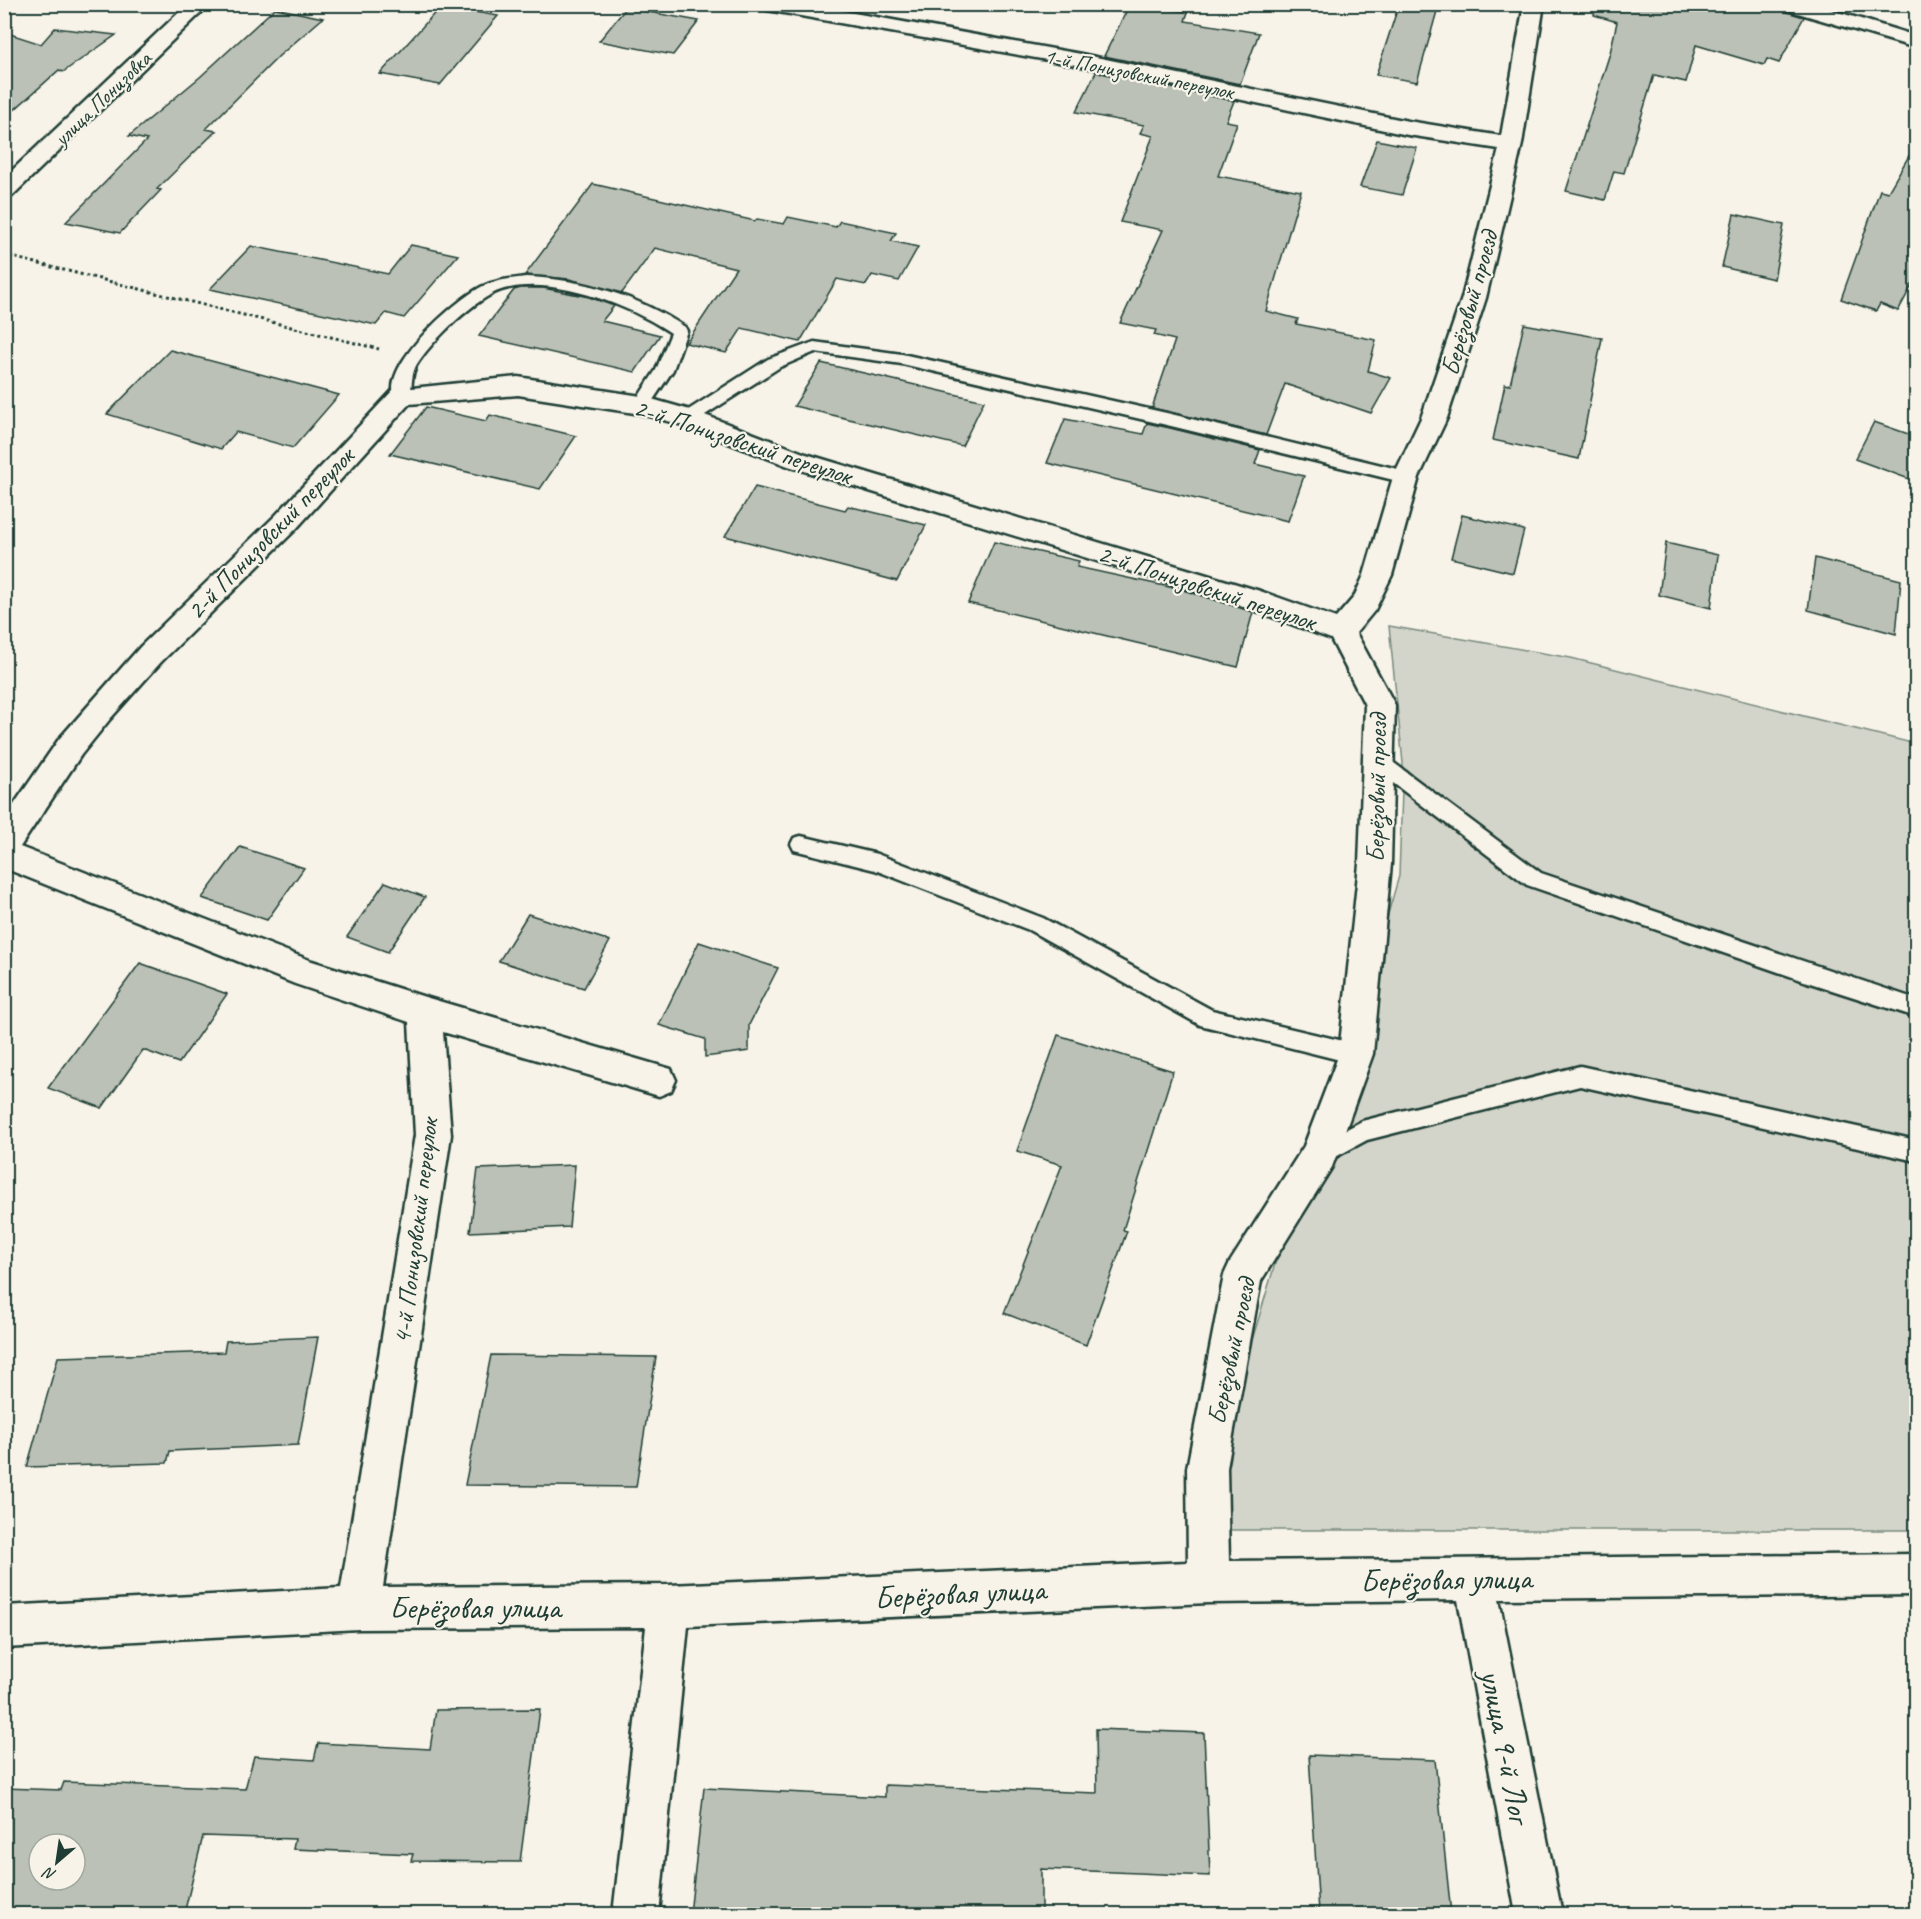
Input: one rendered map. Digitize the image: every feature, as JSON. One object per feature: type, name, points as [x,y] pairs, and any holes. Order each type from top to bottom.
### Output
[{"type":"street","name":"улица Понизовка","points":[[4,191],[200,4]]},
{"type":"street","name":"1-й Понизовский переулок","points":[[767,4],[1081,60],[1408,128],[1511,144]]},
{"type":"street","name":"Берёзовый проезд","points":[[1209,1582],[1207,1468],[1243,1275],[1319,1155],[1356,1054],[1375,864],[1380,705],[1341,632],[1365,603],[1378,574],[1406,477],[1434,418],[1474,298],[1511,144],[1534,4]]},
{"type":"street","points":[[1788,4],[1917,42]]},
{"type":"street","name":"2-й Понизовский переулок","points":[[4,845],[70,747],[99,711],[151,654],[286,522],[402,396],[518,386],[641,405],[688,418],[797,460],[1250,598],[1341,632]]},
{"type":"street","points":[[4,854],[307,974],[425,1012],[659,1080]]},
{"type":"street","name":"4-й Понизовский переулок","points":[[359,1608],[433,1135],[425,1012]]},
{"type":"street","name":"Берёзовая улица","points":[[4,1627],[359,1608],[669,1606],[1209,1582],[1917,1574]]},
{"type":"street","name":"улица 9-й Лог","points":[[1474,1578],[1539,1914]]},
{"type":"street","points":[[636,1914],[669,1606]]},
{"type":"lane","points":[[402,396],[401,379],[411,357],[457,312],[488,291],[504,284],[534,282],[567,286],[635,305],[662,318],[679,331],[674,353],[666,372],[641,405]]},
{"type":"lane","points":[[688,418],[774,363],[814,347],[913,362],[1171,420],[1406,477]]},
{"type":"lane","points":[[1378,762],[1534,879],[1807,973],[1917,1008]]},
{"type":"lane","points":[[801,844],[877,862],[1036,924],[1208,1018],[1356,1054]]},
{"type":"lane","points":[[1319,1155],[1362,1131],[1580,1076],[1917,1151]]},
{"type":"path","points":[[4,255],[411,357]]},
{"type":"shaded area","points":[[1389,626],[1571,658],[1916,744],[1916,1530],[1231,1530],[1213,1470],[1275,1264],[1362,1004],[1399,876],[1403,763]]},
{"type":"building","points":[[1130,4],[1188,12],[1185,21],[1259,33],[1240,84],[1104,56]]},
{"type":"building","points":[[1399,4],[1439,4],[1417,82],[1376,75]]},
{"type":"building","points":[[1595,4],[1776,4],[1780,10],[1804,17],[1779,63],[1767,59],[1764,65],[1696,45],[1686,82],[1654,75],[1624,173],[1614,171],[1605,200],[1566,191],[1610,53],[1617,22],[1594,15]]},
{"type":"building","points":[[441,6],[498,16],[440,85],[380,74]]},
{"type":"building","points":[[275,8],[323,18],[279,56],[206,129],[216,131],[157,189],[161,190],[120,233],[66,222],[147,140],[129,136],[200,77]]},
{"type":"building","points":[[626,8],[699,21],[673,55],[599,41]]},
{"type":"building","points":[[55,28],[116,35],[63,72],[59,70],[4,119],[4,32],[41,44]]},
{"type":"building","points":[[1096,72],[1234,101],[1226,121],[1237,123],[1218,176],[1301,191],[1266,311],[1298,319],[1296,324],[1376,340],[1368,371],[1391,378],[1371,413],[1285,384],[1266,435],[1152,408],[1175,340],[1154,335],[1156,330],[1120,323],[1163,230],[1120,222],[1153,136],[1140,133],[1144,125],[1076,112]]},
{"type":"building","points":[[1377,140],[1417,148],[1402,195],[1360,187]]},
{"type":"building","points":[[1917,142],[1917,276],[1898,311],[1880,304],[1876,311],[1841,299],[1880,190],[1888,192]]},
{"type":"building","points":[[593,184],[755,221],[757,219],[784,224],[788,217],[836,227],[840,221],[896,233],[891,241],[918,247],[899,281],[872,275],[866,285],[837,279],[800,342],[742,328],[726,353],[686,343],[736,268],[655,248],[622,293],[569,279],[525,275]]},
{"type":"building","points":[[1734,214],[1784,225],[1774,279],[1722,267]]},
{"type":"building","points":[[411,245],[458,255],[404,318],[386,313],[376,325],[210,289],[251,246],[388,274]]},
{"type":"building","points":[[543,288],[589,297],[614,306],[602,321],[660,335],[635,372],[479,336],[514,290]]},
{"type":"building","points":[[1524,324],[1602,338],[1579,459],[1493,440],[1505,384],[1510,385]]},
{"type":"building","points":[[170,350],[339,395],[293,448],[236,432],[221,449],[107,414]]},
{"type":"building","points":[[821,363],[984,401],[962,446],[794,406]]},
{"type":"building","points":[[426,407],[486,421],[490,415],[576,436],[540,489],[390,454]]},
{"type":"building","points":[[1065,419],[1143,434],[1147,423],[1170,428],[1260,450],[1255,464],[1304,476],[1288,521],[1047,463]]},
{"type":"building","points":[[1874,422],[1917,437],[1917,482],[1855,459]]},
{"type":"building","points":[[755,487],[845,510],[848,506],[926,525],[897,581],[725,536]]},
{"type":"building","points":[[1462,515],[1524,530],[1513,573],[1451,558]]},
{"type":"building","points":[[994,542],[1079,561],[1077,567],[1183,590],[1253,612],[1238,667],[968,603]]},
{"type":"building","points":[[1666,543],[1718,555],[1711,608],[1659,595]]},
{"type":"building","points":[[1815,558],[1901,580],[1896,634],[1808,610]]},
{"type":"building","points":[[240,847],[304,868],[267,920],[202,898]]},
{"type":"building","points":[[385,882],[425,897],[388,952],[347,937]]},
{"type":"building","points":[[528,914],[610,941],[584,988],[499,961]]},
{"type":"building","points":[[699,942],[778,968],[749,1025],[749,1051],[705,1057],[705,1039],[659,1025]]},
{"type":"building","points":[[140,963],[227,994],[179,1063],[143,1050],[102,1108],[48,1088]]},
{"type":"building","points":[[1058,1035],[1173,1071],[1123,1230],[1127,1231],[1086,1345],[1004,1313],[1062,1165],[1017,1151]]},
{"type":"building","points":[[575,1165],[569,1227],[470,1232],[478,1169]]},
{"type":"building","points":[[318,1337],[298,1445],[170,1451],[167,1463],[27,1467],[58,1357],[224,1352],[226,1341]]},
{"type":"building","points":[[491,1355],[656,1357],[636,1487],[465,1485]]},
{"type":"building","points":[[540,1709],[520,1862],[411,1861],[413,1854],[293,1849],[295,1839],[203,1836],[184,1914],[4,1910],[4,1788],[61,1790],[64,1782],[245,1789],[254,1756],[314,1760],[318,1743],[430,1749],[436,1710]]},
{"type":"building","points":[[1096,1729],[1204,1733],[1210,1876],[1041,1869],[1041,1914],[690,1914],[704,1788],[885,1797],[885,1785],[1097,1793]]},
{"type":"building","points":[[1309,1755],[1435,1760],[1451,1914],[1319,1912]]}]
